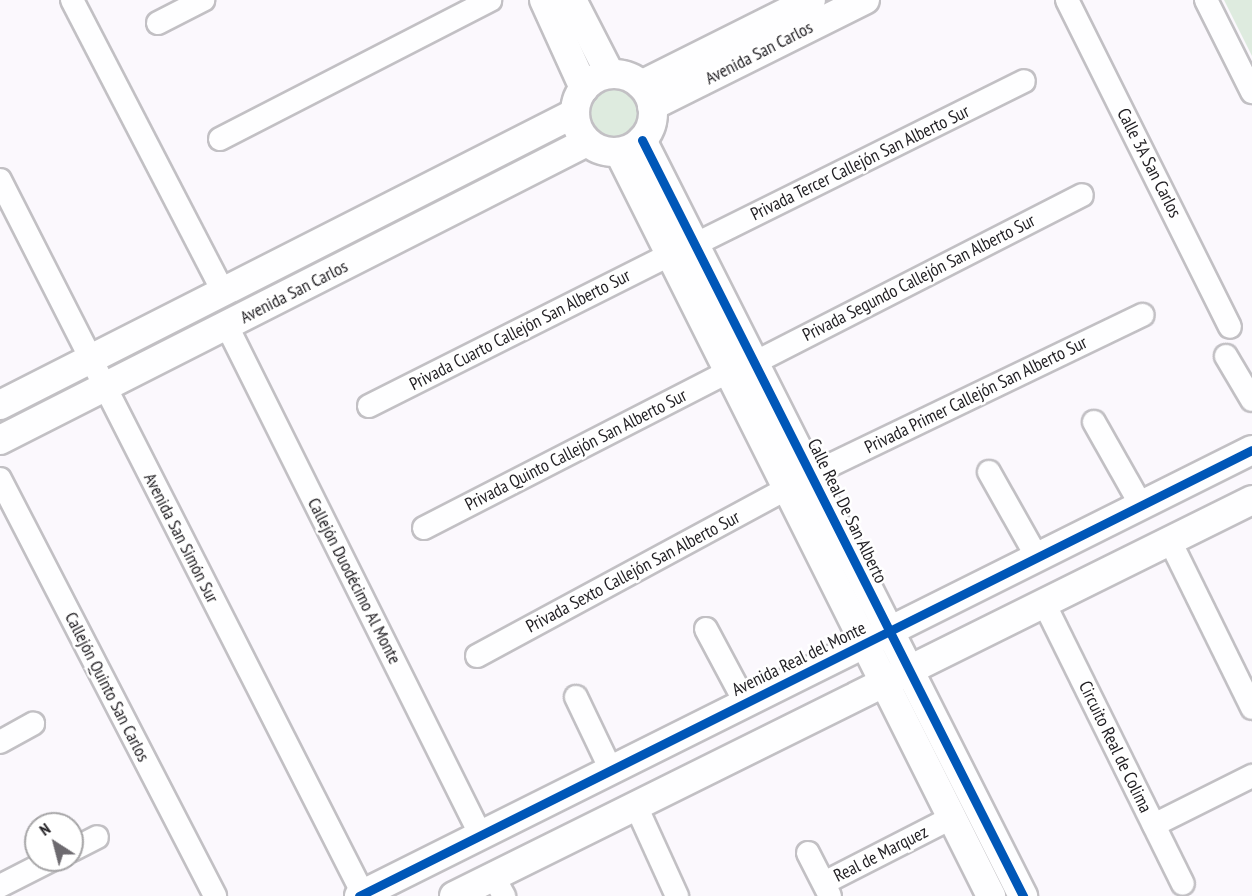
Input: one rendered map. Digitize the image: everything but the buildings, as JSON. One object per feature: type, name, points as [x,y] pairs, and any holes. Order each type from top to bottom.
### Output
[{"type":"street","points":[[72,0],[224,293]]},
{"type":"street","points":[[158,23],[203,0]]},
{"type":"street","points":[[220,139],[490,0]]},
{"type":"street","points":[[544,0],[579,100],[580,134],[597,148],[630,146],[649,130],[647,96],[621,75],[610,74],[579,100]]},
{"type":"street","points":[[572,0],[610,74]]},
{"type":"street","name":"Avenida San Carlos","points":[[647,96],[810,0]]},
{"type":"street","name":"Avenida San Carlos","points":[[647,96],[865,0]]},
{"type":"street","name":"Calle 3A San Carlos","points":[[1067,0],[1230,327]]},
{"type":"street","points":[[1206,0],[1252,92]]},
{"type":"street","name":"Privada Tercer Callejón San Alberto Sur","points":[[683,249],[1024,81]]},
{"type":"street","name":"Avenida San Carlos","points":[[0,405],[224,293],[579,100]]},
{"type":"street","name":"Avenida San Carlos","points":[[0,440],[587,142]]},
{"type":"street","name":"Calle Real De San Alberto","points":[[630,146],[683,249],[756,362],[799,481],[863,645],[991,896]]},
{"type":"street","name":"Avenida San Simón Sur","points":[[0,180],[361,895]]},
{"type":"street","name":"Privada Segundo Callejón San Alberto Sur","points":[[756,362],[1082,195]]},
{"type":"street","name":"Calle Real De San Alberto","points":[[683,249],[729,371],[799,481],[889,633],[1023,896]]},
{"type":"street","name":"Privada Cuarto Callejón San Alberto Sur","points":[[369,406],[683,249]]},
{"type":"street","name":"Privada Primer Callejón San Alberto Sur","points":[[799,481],[1142,315]]},
{"type":"street","name":"Callejón Duodécimo Al Monte","points":[[227,326],[482,836]]},
{"type":"street","points":[[1226,356],[1252,400]]},
{"type":"street","name":"Privada Quinto Callejón San Alberto Sur","points":[[424,528],[729,371]]},
{"type":"street","points":[[1095,422],[1141,505]]},
{"type":"street","name":"Avenida Real del Monte","points":[[361,895],[1038,559],[1252,450]]},
{"type":"street","points":[[989,472],[1038,559]]},
{"type":"street","name":"Callejón Quinto San Carlos","points":[[0,479],[215,896]]},
{"type":"street","name":"Privada Sexto Callejón San Alberto Sur","points":[[477,656],[799,481]]},
{"type":"street","points":[[454,896],[499,886],[636,806],[1252,500]]},
{"type":"street","points":[[1170,541],[1252,708]]},
{"type":"street","name":"Circuito Real de Colima","points":[[1044,603],[1154,825],[1252,776]]},
{"type":"street","points":[[706,629],[746,704]]},
{"type":"street","points":[[576,697],[611,771]]},
{"type":"street","points":[[0,742],[33,724]]},
{"type":"street","points":[[636,806],[677,896]]},
{"type":"street","name":"Real de Marquez","points":[[827,890],[951,818]]},
{"type":"street","points":[[1154,825],[1183,884]]},
{"type":"street","points":[[84,844],[97,837]]},
{"type":"street","points":[[808,853],[827,890]]},
{"type":"street","points":[[0,886],[27,872]]},
{"type":"shaded area","points":[[1224,0],[1252,0],[1252,56]]},
{"type":"shaded area","points":[[608,85],[620,85],[634,93],[642,107],[640,124],[634,133],[620,141],[608,141],[591,129],[586,119],[586,107],[598,90]]},
{"type":"cycle path","points":[[642,140],[1023,896]]},
{"type":"cycle path","points":[[359,896],[1252,450]]}]
